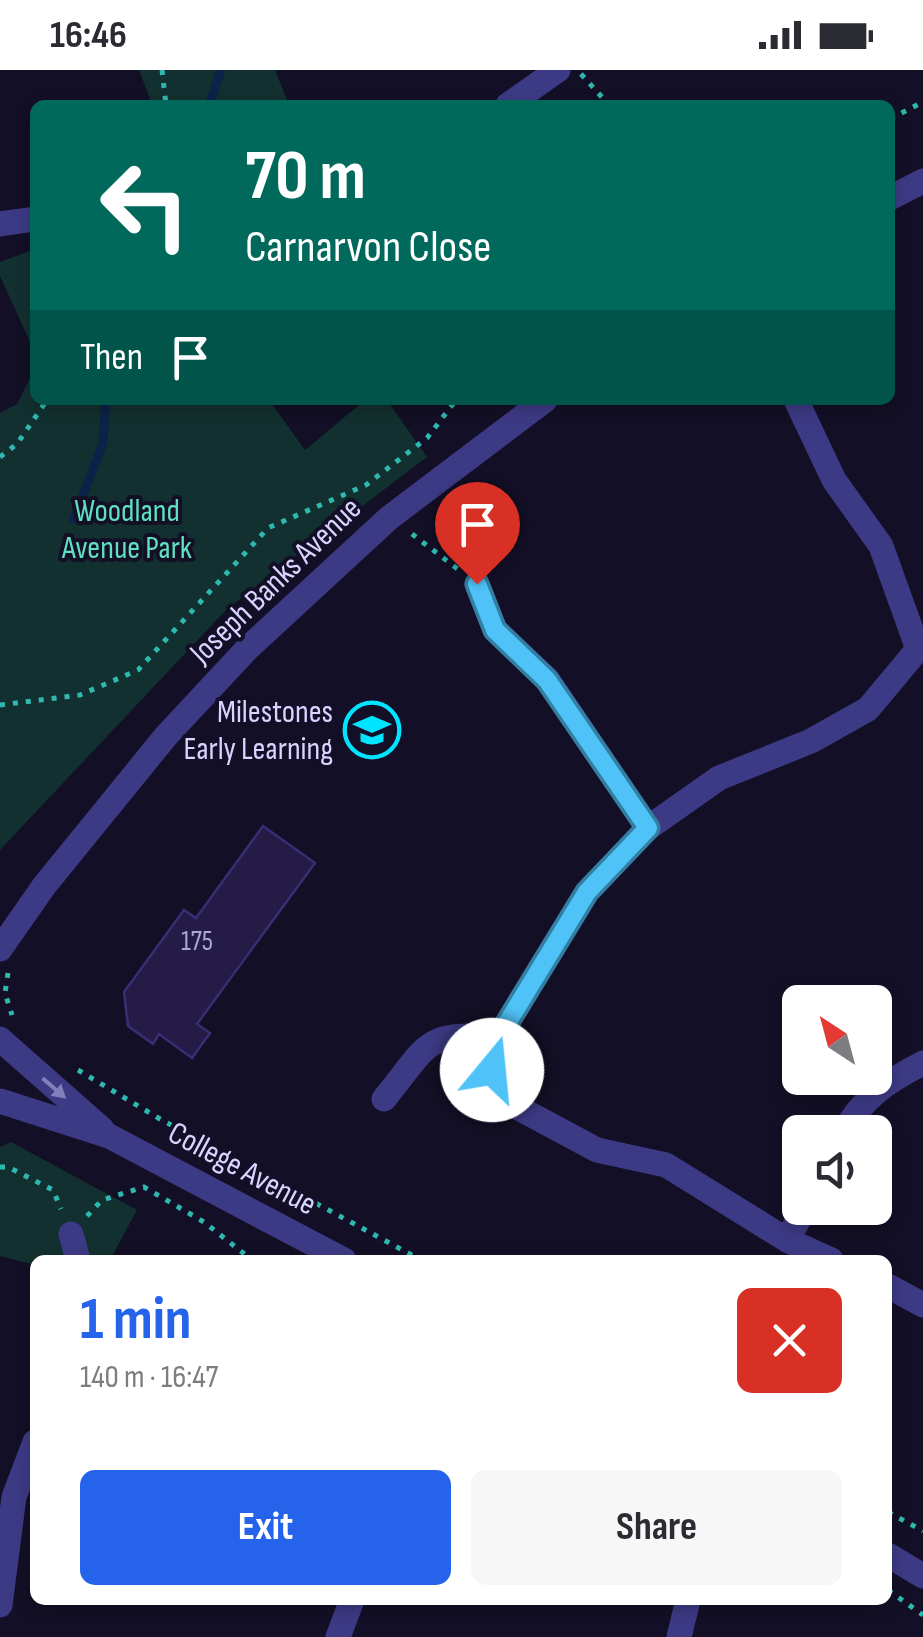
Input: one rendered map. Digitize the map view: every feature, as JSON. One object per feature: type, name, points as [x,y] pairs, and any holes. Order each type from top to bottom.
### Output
[{"type":"street","points":[[515,100],[558,70]]},
{"type":"street","points":[[895,195],[923,181]]},
{"type":"street","points":[[1,219],[30,218]]},
{"type":"street","name":"Joseph Banks Avenue","points":[[2,946],[44,886],[206,693],[332,567],[389,518],[538,405]]},
{"type":"street","points":[[798,405],[834,480],[881,546],[920,648],[868,709],[811,741],[719,778],[648,828],[587,892],[498,1038],[492,1070],[513,1105],[597,1150],[666,1166],[787,1240],[819,1255]]},
{"type":"street","points":[[477,584],[495,630],[547,680],[648,828]]},
{"type":"street","name":"Joseph Banks Avenue","points":[[0,916],[44,886]]},
{"type":"street","name":"College Avenue","points":[[8,1030],[109,1136]]},
{"type":"street","points":[[384,1099],[432,1041],[456,1034],[498,1038]]},
{"type":"street","points":[[854,1115],[882,1083],[923,1064]]},
{"type":"street","name":"College Avenue","points":[[0,1101],[109,1136],[335,1255]]},
{"type":"street","points":[[787,1240],[795,1225]]},
{"type":"street","points":[[71,1234],[77,1255]]},
{"type":"street","points":[[892,1288],[923,1305]]},
{"type":"street","points":[[0,1606],[14,1498],[30,1455]]},
{"type":"street","points":[[892,1557],[923,1576]]},
{"type":"street","points":[[338,1637],[350,1605]]},
{"type":"street","points":[[680,1637],[687,1605]]},
{"type":"path","points":[[162,70],[165,100]]},
{"type":"path","points":[[578,70],[605,100]]},
{"type":"path","points":[[895,116],[923,102]]},
{"type":"path","points":[[0,457],[16,444],[43,405]]},
{"type":"path","points":[[0,705],[80,696],[138,670],[268,528],[366,485],[428,438],[452,405]]},
{"type":"path","points":[[389,518],[477,584]]},
{"type":"path","points":[[2,946],[14,951],[5,993],[8,1030]]},
{"type":"path","points":[[78,1070],[411,1255]]},
{"type":"path","points":[[0,1167],[8,1167],[52,1190],[71,1234],[102,1200],[144,1188],[204,1222],[246,1255]]},
{"type":"path","points":[[892,1514],[923,1531]]},
{"type":"path","points":[[892,1593],[923,1614]]},
{"type":"green space","points":[[139,70],[275,70],[287,100],[148,100]]},
{"type":"green space","points":[[30,251],[30,342],[0,276],[0,262]]},
{"type":"green space","name":"Woodland Avenue Park","points":[[30,378],[30,405],[273,405],[305,450],[359,405],[391,405],[427,457],[227,609],[0,850],[0,413],[17,404]]},
{"type":"green space","points":[[11,1142],[137,1210],[113,1255],[30,1255],[30,1264],[0,1256],[0,1147]]},
{"type":"building","points":[[263,826],[315,863],[197,1024],[210,1033],[192,1058],[159,1034],[153,1044],[128,1026],[124,992],[184,910],[196,918]]},
{"type":"waterway","points":[[211,100],[221,70]]},
{"type":"waterway","points":[[74,519],[103,443],[106,405]]},
{"type":"place","name":"Milestones Early Learning","points":[[372,730]]},
{"type":"route","points":[[477,584],[495,630],[547,680],[648,828],[587,892],[498,1038],[492,1070]]}]
